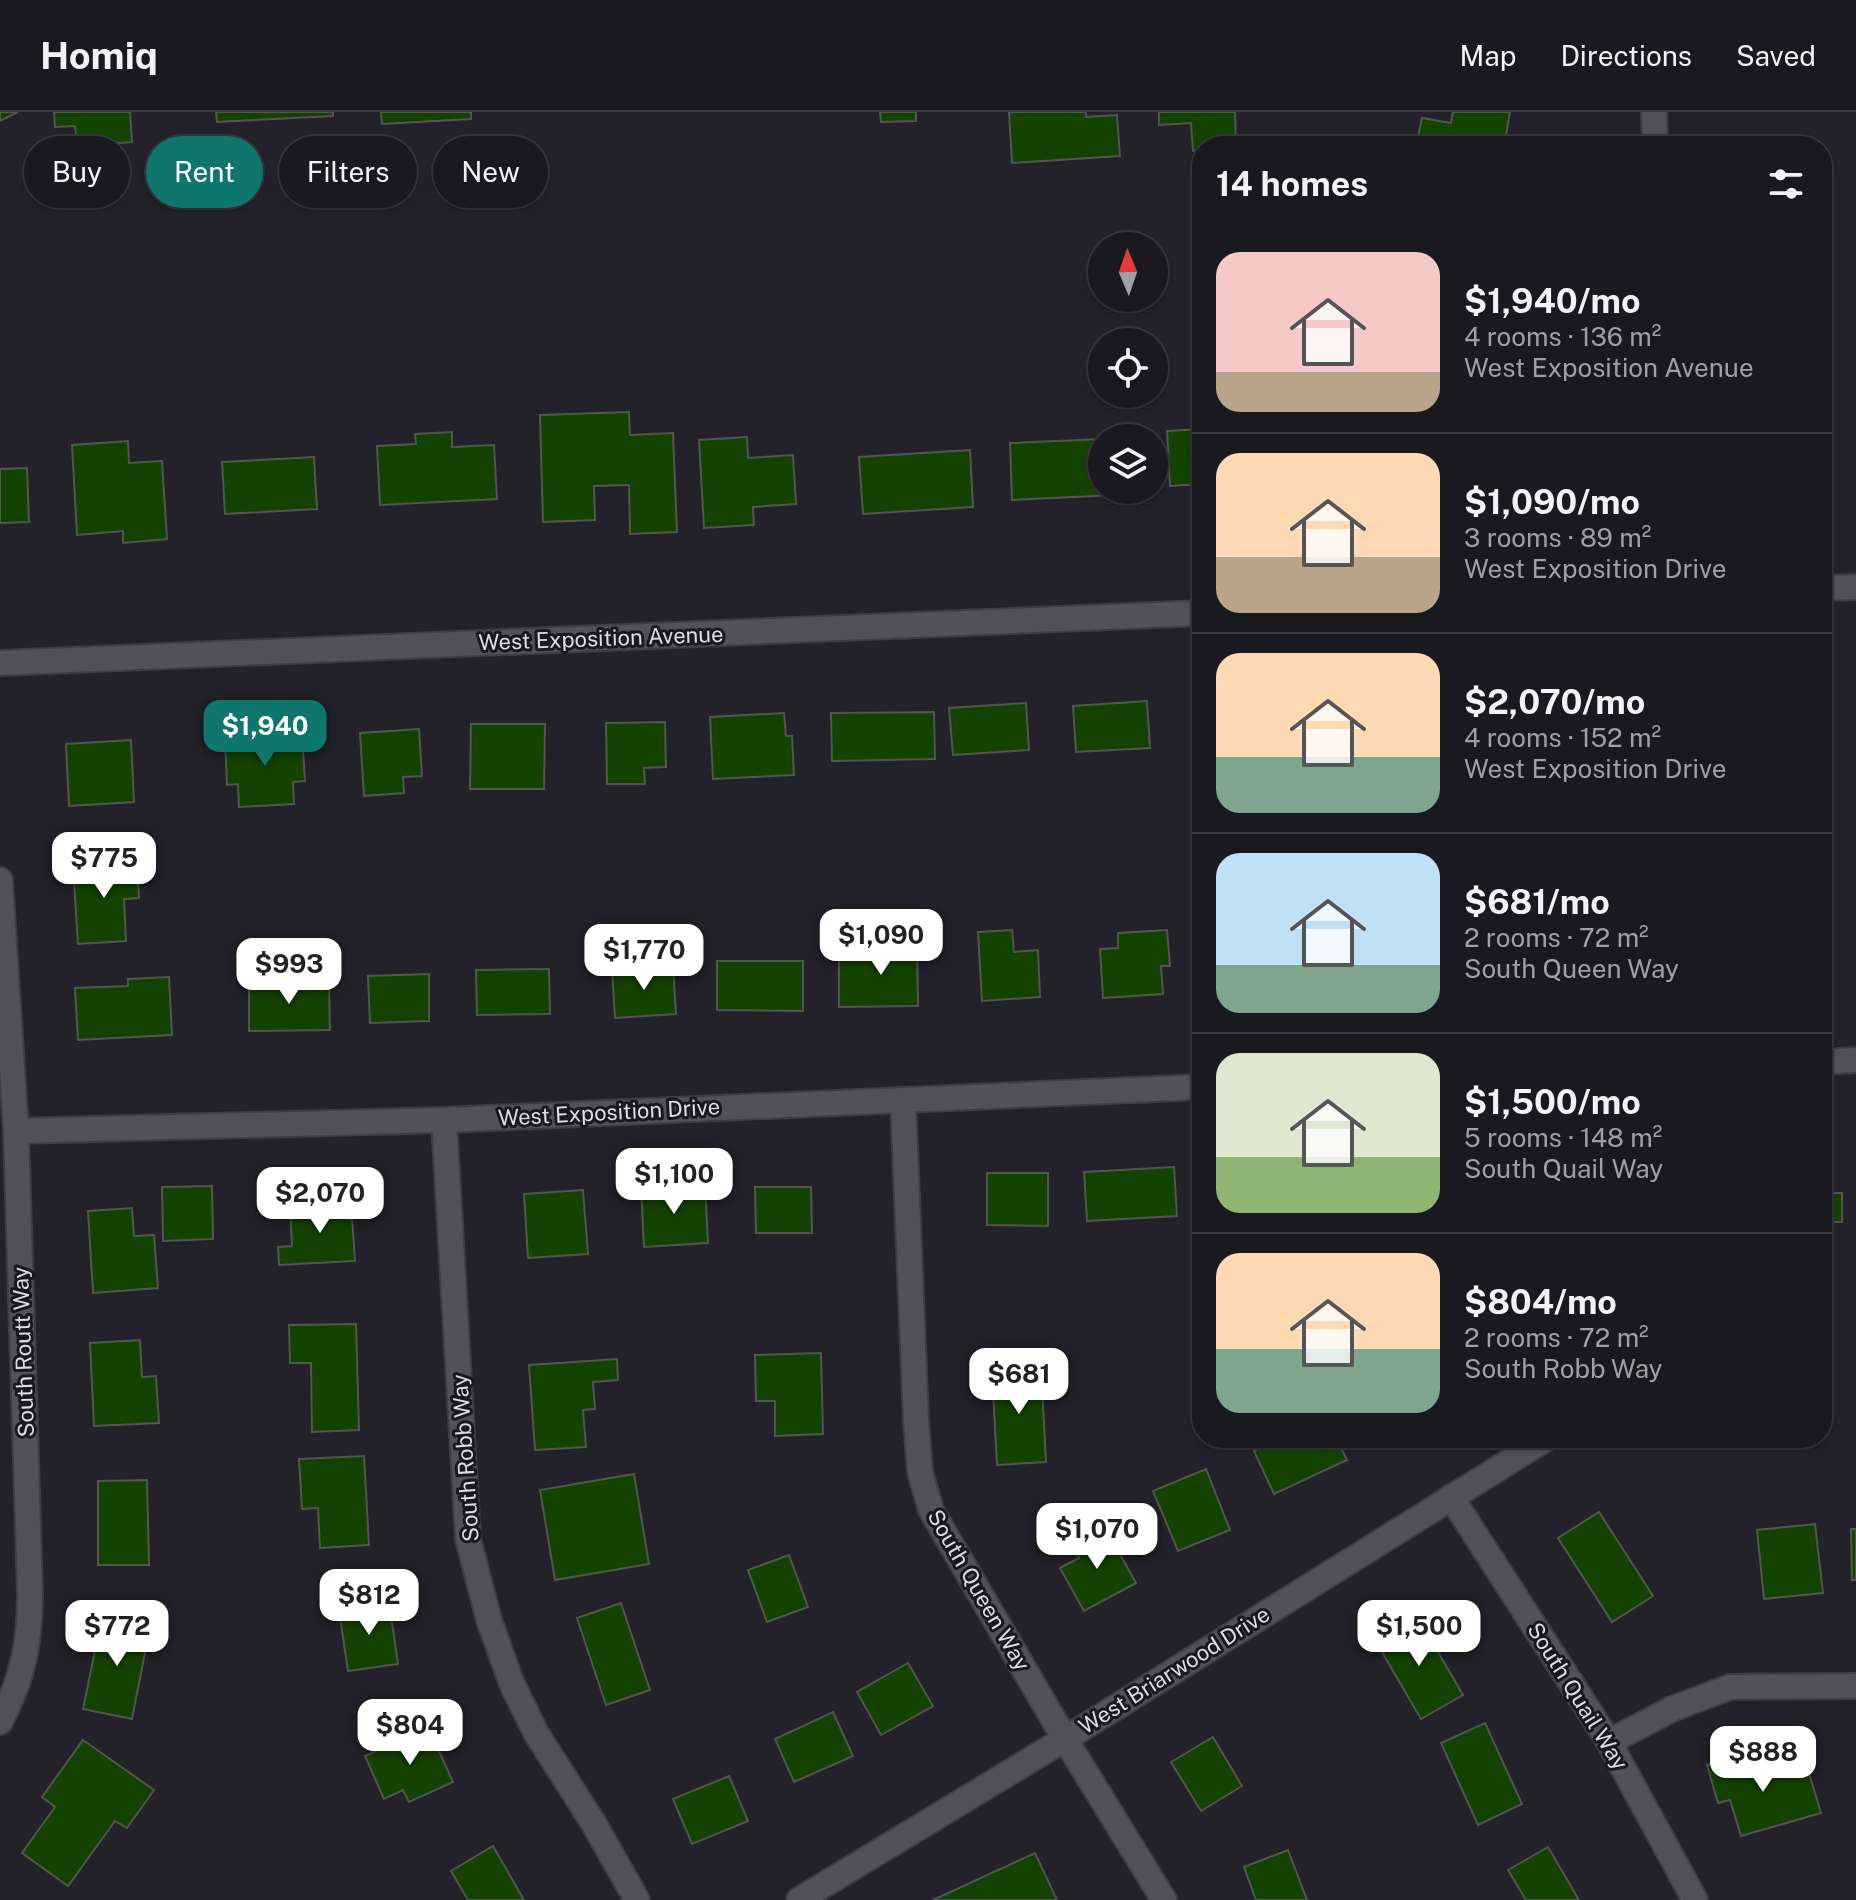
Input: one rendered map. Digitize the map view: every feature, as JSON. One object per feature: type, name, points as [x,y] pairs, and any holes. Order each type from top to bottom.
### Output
[{"type":"street","points":[[1654,112],[1655,136]]},
{"type":"street","points":[[1832,588],[1856,587]]},
{"type":"street","name":"West Exposition Avenue","points":[[0,663],[1192,613]]},
{"type":"street","name":"South Routt Way","points":[[0,880],[16,1131],[30,1627],[21,1673],[0,1722]]},
{"type":"street","points":[[1832,1061],[1856,1060]]},
{"type":"street","name":"West Exposition Drive","points":[[16,1131],[444,1120],[1192,1087]]},
{"type":"street","name":"South Queen Way","points":[[903,1100],[916,1420],[920,1472],[931,1510],[1065,1739],[1164,1900]]},
{"type":"street","name":"South Robb Way","points":[[444,1120],[468,1539],[489,1620],[512,1684],[536,1733],[594,1824],[637,1900]]},
{"type":"street","name":"West Briarwood Drive","points":[[799,1900],[1065,1739],[1531,1448]]},
{"type":"street","name":"South Quail Way","points":[[1451,1497],[1609,1742],[1695,1900]]},
{"type":"street","points":[[1609,1742],[1672,1709],[1730,1687],[1856,1686]]},
{"type":"building","points":[[0,112],[18,112],[0,121]]},
{"type":"building","points":[[54,112],[130,112],[132,142],[130,136],[76,136],[75,126],[55,127]]},
{"type":"building","points":[[216,112],[333,112],[333,116],[217,122]]},
{"type":"building","points":[[381,112],[471,112],[471,119],[382,124]]},
{"type":"building","points":[[880,112],[916,112],[916,121],[881,122]]},
{"type":"building","points":[[1009,112],[1086,112],[1086,117],[1117,115],[1120,156],[1012,163]]},
{"type":"building","points":[[1159,112],[1235,112],[1236,136],[1192,137],[1191,123],[1159,125]]},
{"type":"building","points":[[1453,112],[1510,112],[1506,136],[1418,136],[1422,118],[1451,123]]},
{"type":"building","points":[[629,412],[630,435],[673,433],[677,532],[630,534],[629,485],[594,486],[595,520],[543,522],[540,415]]},
{"type":"building","points":[[1192,430],[1192,485],[1170,486],[1168,431]]},
{"type":"building","points":[[452,432],[452,447],[494,445],[497,499],[380,505],[377,446],[416,444],[415,434]]},
{"type":"building","points":[[747,437],[748,458],[793,455],[796,504],[753,507],[754,525],[704,528],[699,440]]},
{"type":"building","points":[[1088,440],[1088,496],[1012,500],[1010,443]]},
{"type":"building","points":[[128,441],[129,463],[162,461],[167,539],[123,543],[123,531],[77,535],[72,445]]},
{"type":"building","points":[[970,450],[973,507],[863,514],[859,457]]},
{"type":"building","points":[[314,457],[317,509],[225,514],[222,462]]},
{"type":"building","points":[[27,468],[29,522],[0,523],[0,469]]},
{"type":"building","points":[[1147,701],[1150,748],[1076,752],[1073,706]]},
{"type":"building","points":[[1026,703],[1029,750],[953,755],[949,708]]},
{"type":"building","points":[[934,712],[935,759],[832,761],[831,713]]},
{"type":"building","points":[[784,713],[786,736],[792,736],[794,775],[713,779],[710,717]]},
{"type":"building","points":[[665,722],[666,767],[644,768],[645,784],[607,784],[606,723]]},
{"type":"building","points":[[471,724],[545,724],[544,789],[470,789]]},
{"type":"building","points":[[419,729],[422,776],[403,777],[404,793],[364,796],[360,733]]},
{"type":"building","points":[[302,733],[305,781],[293,782],[294,804],[239,807],[238,784],[227,785],[225,737]]},
{"type":"building","points":[[131,740],[134,802],[69,806],[66,744]]},
{"type":"building","points":[[137,862],[139,898],[124,899],[126,941],[78,944],[73,866]]},
{"type":"building","points":[[1012,930],[1014,952],[1038,950],[1040,997],[982,1001],[978,932]]},
{"type":"building","points":[[1167,930],[1170,966],[1161,966],[1163,994],[1103,998],[1100,949],[1118,948],[1118,933]]},
{"type":"building","points":[[917,940],[918,1006],[839,1007],[839,958],[873,958],[873,941]]},
{"type":"building","points":[[717,961],[803,961],[803,1011],[717,1010]]},
{"type":"building","points":[[673,966],[676,1014],[615,1018],[612,969]]},
{"type":"building","points":[[549,969],[550,1014],[477,1015],[476,970]]},
{"type":"building","points":[[429,974],[429,1021],[370,1023],[368,976]]},
{"type":"building","points":[[169,977],[172,1035],[78,1040],[75,988],[128,986],[128,979]]},
{"type":"building","points":[[329,981],[330,1030],[249,1031],[249,982]]},
{"type":"building","points":[[1174,1167],[1177,1216],[1087,1221],[1084,1172]]},
{"type":"building","points":[[987,1173],[1048,1173],[1048,1226],[987,1225]]},
{"type":"building","points":[[705,1184],[708,1243],[644,1247],[641,1188]]},
{"type":"building","points":[[212,1186],[213,1239],[163,1241],[162,1187]]},
{"type":"building","points":[[755,1187],[811,1187],[812,1233],[756,1233]]},
{"type":"building","points":[[583,1190],[588,1254],[528,1258],[524,1194]]},
{"type":"building","points":[[1832,1193],[1842,1193],[1842,1222],[1832,1222]]},
{"type":"building","points":[[351,1202],[355,1261],[279,1265],[278,1247],[292,1246],[290,1205]]},
{"type":"building","points":[[132,1208],[134,1236],[154,1235],[158,1288],[93,1293],[88,1211]]},
{"type":"building","points":[[356,1324],[359,1430],[312,1432],[311,1363],[290,1363],[289,1325]]},
{"type":"building","points":[[140,1340],[142,1377],[156,1376],[159,1423],[94,1426],[90,1343]]},
{"type":"building","points":[[821,1353],[823,1434],[775,1436],[775,1401],[756,1401],[755,1355]]},
{"type":"building","points":[[617,1359],[618,1380],[593,1382],[595,1409],[583,1410],[586,1447],[535,1450],[529,1365]]},
{"type":"building","points":[[1041,1368],[1046,1462],[997,1465],[992,1371]]},
{"type":"building","points":[[1260,1448],[1341,1448],[1347,1460],[1274,1494],[1254,1451]]},
{"type":"building","points":[[364,1456],[369,1545],[320,1548],[318,1508],[302,1509],[299,1459]]},
{"type":"building","points":[[1206,1469],[1230,1530],[1178,1551],[1153,1491]]},
{"type":"building","points":[[634,1474],[649,1564],[555,1580],[540,1490]]},
{"type":"building","points":[[147,1480],[149,1565],[98,1565],[98,1481]]},
{"type":"building","points":[[1599,1512],[1653,1596],[1612,1622],[1558,1538]]},
{"type":"building","points":[[1815,1524],[1823,1593],[1764,1599],[1757,1530]]},
{"type":"building","points":[[1106,1529],[1136,1583],[1084,1611],[1060,1568],[1079,1558],[1073,1547]]},
{"type":"building","points":[[1851,1529],[1856,1529],[1856,1580],[1852,1580]]},
{"type":"building","points":[[789,1555],[808,1607],[767,1622],[748,1570]]},
{"type":"building","points":[[389,1602],[398,1664],[348,1671],[339,1610]]},
{"type":"building","points":[[621,1603],[650,1690],[606,1705],[577,1618]]},
{"type":"building","points":[[1417,1616],[1463,1695],[1421,1719],[1375,1640]]},
{"type":"building","points":[[102,1617],[150,1627],[132,1719],[83,1709]]},
{"type":"building","points":[[908,1663],[933,1706],[881,1735],[857,1692]]},
{"type":"building","points":[[833,1712],[853,1756],[794,1782],[775,1739]]},
{"type":"building","points":[[1485,1723],[1522,1804],[1478,1825],[1441,1743]]},
{"type":"building","points":[[428,1727],[453,1782],[409,1802],[403,1790],[384,1799],[365,1756]]},
{"type":"building","points":[[1213,1737],[1242,1786],[1201,1811],[1171,1762]]},
{"type":"building","points":[[83,1740],[154,1790],[127,1828],[115,1821],[68,1886],[22,1853],[55,1807],[42,1797]]},
{"type":"building","points":[[1750,1752],[1757,1777],[1806,1763],[1821,1813],[1741,1836],[1730,1800],[1718,1803],[1707,1765]]},
{"type":"building","points":[[729,1776],[748,1821],[692,1844],[673,1799]]},
{"type":"building","points":[[493,1846],[524,1900],[468,1900],[451,1871]]},
{"type":"building","points":[[1548,1847],[1579,1900],[1526,1900],[1508,1870]]},
{"type":"building","points":[[1288,1850],[1307,1900],[1256,1900],[1244,1867]]},
{"type":"building","points":[[1035,1853],[1057,1900],[933,1900]]}]
